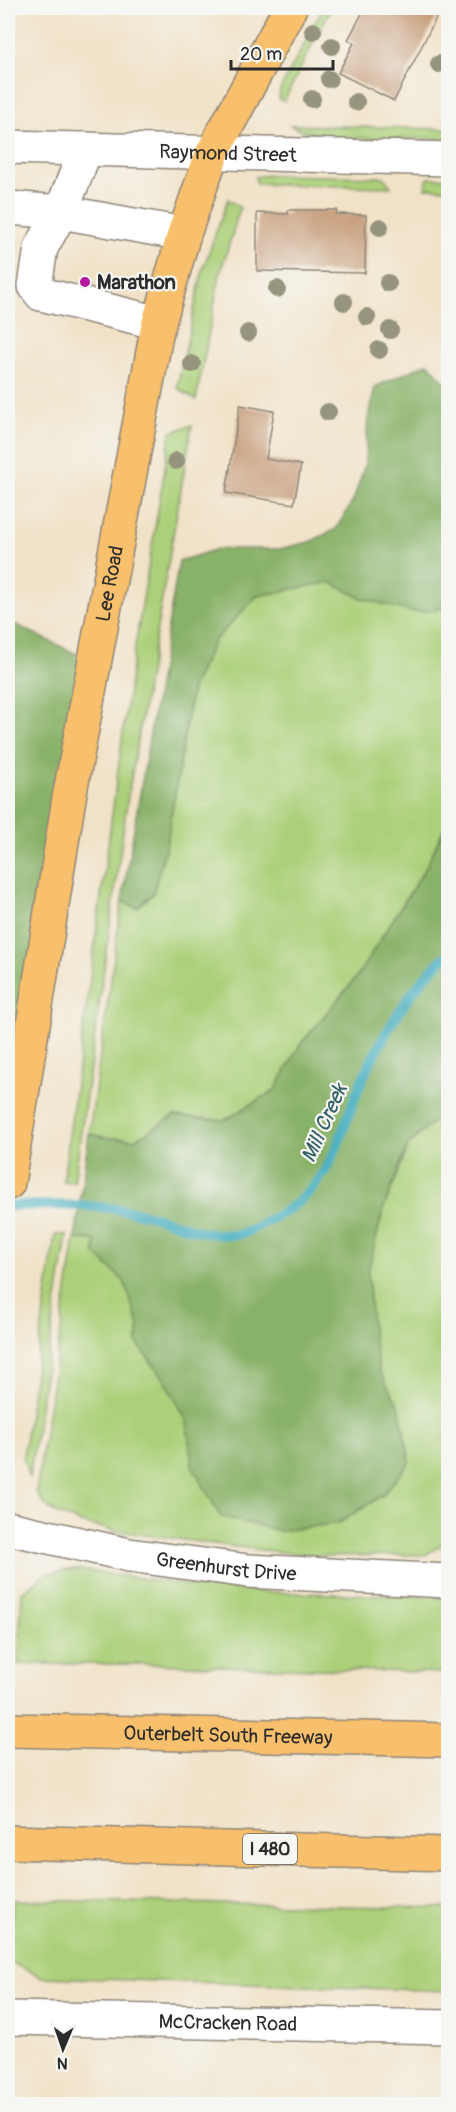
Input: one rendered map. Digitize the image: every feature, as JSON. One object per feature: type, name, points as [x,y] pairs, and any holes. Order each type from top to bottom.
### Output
[{"type":"main road","name":"Lee Road","points":[[8,1184],[69,798],[159,323],[184,234],[212,154],[290,8]]},
{"type":"main road","name":"Outerbelt South Freeway","points":[[8,1730],[448,1740]]},
{"type":"main road","name":"I 480","points":[[8,1842],[448,1854]]},
{"type":"street","name":"Raymond Street","points":[[8,147],[448,159]]},
{"type":"street","points":[[86,149],[61,212],[41,248],[34,286],[41,294],[159,323]]},
{"type":"street","points":[[8,208],[61,212],[184,234]]},
{"type":"street","name":"Greenhurst Drive","points":[[8,1528],[129,1555],[225,1569],[448,1581]]},
{"type":"street","name":"McCracken Road","points":[[8,2018],[448,2027]]},
{"type":"green space","points":[[323,8],[331,8],[284,101],[279,100],[280,90]]},
{"type":"green space","points":[[290,125],[448,129],[448,137],[446,139],[342,138],[303,131]]},
{"type":"green space","points":[[267,175],[384,177],[391,187],[257,184],[255,177]]},
{"type":"green space","points":[[428,178],[448,178],[448,189],[425,188]]},
{"type":"green space","points":[[228,199],[240,208],[220,274],[196,400],[177,388],[203,269]]},
{"type":"green space","points":[[428,363],[448,386],[448,605],[433,611],[412,612],[361,598],[330,582],[257,596],[214,641],[192,688],[167,842],[153,893],[137,908],[122,901],[179,561],[218,549],[279,549],[310,542],[336,529],[353,501],[365,465],[368,418],[375,387]]},
{"type":"green space","points":[[192,425],[128,796],[74,1182],[63,1181],[132,665],[171,432]]},
{"type":"green space","points":[[330,582],[372,600],[404,608],[435,608],[448,605],[448,820],[425,869],[356,978],[300,1045],[275,1090],[225,1120],[174,1116],[136,1139],[109,1138],[89,1134],[122,901],[137,908],[153,893],[167,842],[192,688],[214,641],[257,596]]},
{"type":"green space","points":[[8,621],[95,663],[8,1183]]},
{"type":"green space","points":[[448,820],[448,1107],[408,1145],[383,1210],[368,1271],[372,1330],[379,1371],[399,1406],[410,1462],[384,1494],[339,1523],[279,1531],[220,1516],[192,1465],[187,1421],[163,1377],[137,1343],[139,1325],[124,1281],[95,1254],[95,1240],[75,1239],[89,1134],[109,1138],[136,1139],[174,1116],[225,1120],[275,1090],[300,1045],[356,978],[425,869]]},
{"type":"green space","points":[[448,1107],[448,1533],[440,1546],[425,1555],[317,1556],[116,1531],[81,1523],[56,1513],[44,1504],[36,1492],[75,1239],[95,1240],[95,1254],[124,1281],[139,1325],[137,1343],[163,1377],[187,1421],[192,1465],[279,1531],[339,1523],[384,1494],[399,1406],[379,1371],[372,1330],[368,1271],[383,1210],[409,1145]]},
{"type":"green space","points":[[55,1235],[67,1235],[29,1478],[23,1456]]},
{"type":"green space","points":[[74,1569],[196,1586],[268,1592],[448,1597],[448,1673],[150,1664],[18,1664],[22,1592],[46,1574]]},
{"type":"green space","points":[[13,1900],[448,1908],[448,1991],[42,1977],[8,1961]]},
{"type":"building","points":[[365,8],[441,8],[394,101],[338,73],[354,43],[348,40]]},
{"type":"building","points":[[288,210],[337,210],[336,214],[366,215],[365,273],[257,271],[257,213],[288,214]]},
{"type":"building","points":[[240,405],[274,411],[266,459],[301,465],[294,504],[226,493]]},
{"type":"waterway","name":"Mill Creek","points":[[8,1206],[113,1208],[148,1215],[211,1234],[236,1235],[258,1227],[293,1206],[311,1190],[325,1171],[335,1151],[360,1084],[387,1032],[425,977],[448,955]]},
{"type":"place","name":"Marathon","points":[[85,282]]}]
